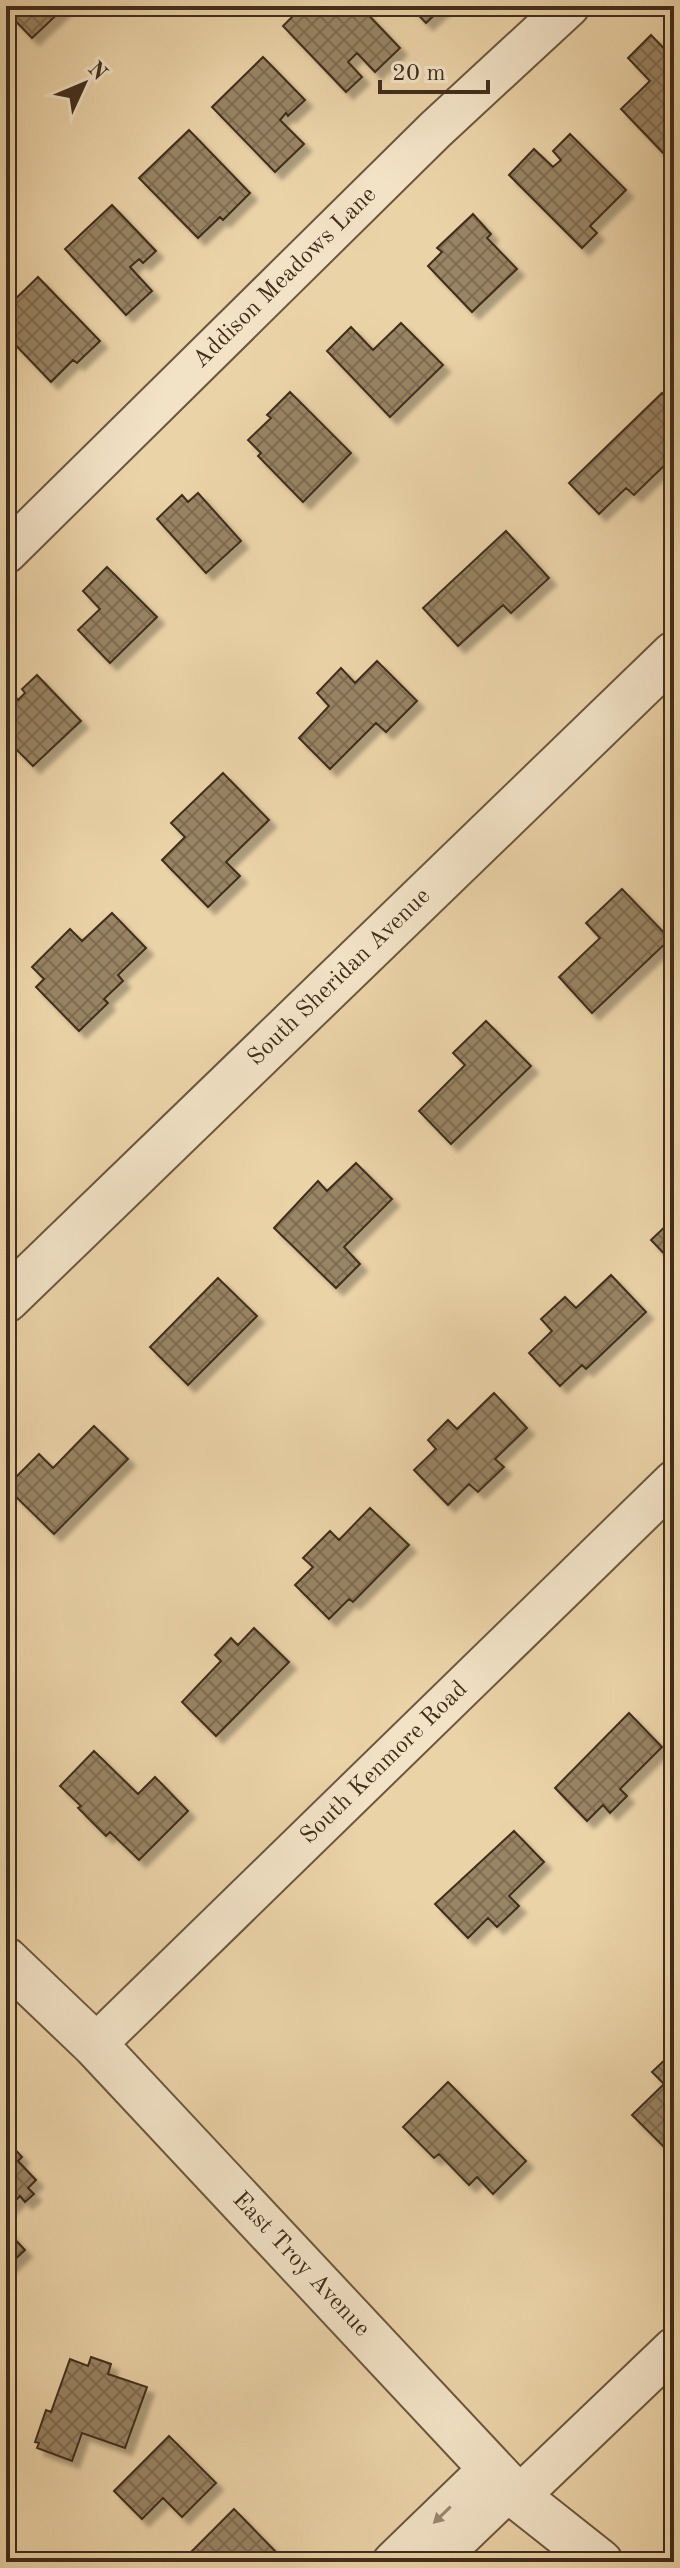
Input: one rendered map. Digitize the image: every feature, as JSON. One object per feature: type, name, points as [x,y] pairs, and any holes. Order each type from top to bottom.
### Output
[{"type":"street","name":"Addison Meadows Lane","points":[[6,553],[435,130],[569,6]]},
{"type":"street","name":"South Sheridan Avenue","points":[[6,1300],[674,654]]},
{"type":"street","name":"South Kenmore Road","points":[[95,2045],[674,1481]]},
{"type":"street","name":"East Troy Avenue","points":[[6,1960],[95,2045],[506,2485],[600,2562]]},
{"type":"street","points":[[393,2562],[506,2485],[674,2348]]},
{"type":"street","points":[[434,2562],[506,2485]]},
{"type":"building","points":[[6,6],[66,6],[32,38],[6,11]]},
{"type":"building","points":[[303,6],[360,6],[400,48],[375,72],[357,53],[348,62],[362,77],[346,92],[283,26]]},
{"type":"building","points":[[410,6],[444,6],[426,23]]},
{"type":"building","points":[[651,35],[674,59],[674,145],[664,154],[621,109],[650,81],[628,58]]},
{"type":"building","points":[[263,57],[305,100],[280,120],[304,144],[275,172],[212,107]]},
{"type":"building","points":[[189,130],[250,193],[223,220],[220,217],[198,238],[139,178]]},
{"type":"building","points":[[570,134],[626,190],[590,226],[597,233],[582,248],[509,175],[534,149],[553,167],[561,160],[553,151]]},
{"type":"building","points":[[112,205],[156,251],[143,263],[139,259],[130,267],[152,291],[126,315],[65,249]]},
{"type":"building","points":[[473,214],[491,234],[487,238],[517,269],[472,312],[428,266],[442,252],[437,248]]},
{"type":"building","points":[[38,277],[100,341],[77,363],[73,360],[51,382],[6,335],[6,308]]},
{"type":"building","points":[[401,323],[443,365],[390,417],[327,351],[351,327],[373,350]]},
{"type":"building","points":[[290,392],[351,453],[303,502],[258,456],[261,453],[248,440],[271,418],[267,415]]},
{"type":"building","points":[[662,393],[674,405],[674,456],[634,495],[626,488],[599,514],[569,483]]},
{"type":"building","points":[[198,493],[241,541],[206,573],[157,519],[182,495],[188,502]]},
{"type":"building","points":[[506,531],[549,578],[511,613],[503,605],[458,646],[423,608]]},
{"type":"building","points":[[107,567],[157,617],[110,663],[78,630],[100,609],[83,591]]},
{"type":"building","points":[[377,661],[417,701],[386,732],[376,723],[330,769],[299,738],[329,706],[317,693],[341,668],[355,683]]},
{"type":"building","points":[[37,675],[81,721],[33,766],[6,739],[6,688],[18,700],[25,693],[22,689]]},
{"type":"building","points":[[223,773],[269,820],[226,862],[240,876],[208,907],[162,860],[185,837],[171,823]]},
{"type":"building","points":[[622,889],[670,939],[592,1013],[559,977],[600,938],[586,923]]},
{"type":"building","points":[[112,913],[146,948],[118,975],[123,981],[104,999],[108,1003],[79,1031],[36,987],[44,979],[32,967],[70,929],[82,941]]},
{"type":"building","points":[[486,1021],[531,1066],[451,1144],[419,1111],[465,1065],[453,1053]]},
{"type":"building","points":[[356,1163],[392,1199],[344,1247],[360,1264],[336,1288],[274,1228],[318,1181],[327,1191]]},
{"type":"building","points":[[674,1218],[674,1264],[651,1240]]},
{"type":"building","points":[[611,1275],[646,1312],[586,1369],[582,1365],[560,1386],[529,1353],[552,1331],[541,1319],[565,1297],[576,1308]]},
{"type":"building","points":[[218,1278],[257,1316],[188,1385],[150,1347]]},
{"type":"building","points":[[494,1393],[527,1428],[495,1459],[504,1467],[478,1492],[469,1484],[448,1505],[414,1470],[436,1449],[428,1440],[448,1420],[457,1429]]},
{"type":"building","points":[[94,1426],[128,1459],[54,1534],[6,1487],[39,1454],[53,1468]]},
{"type":"building","points":[[370,1508],[409,1545],[353,1602],[349,1599],[329,1619],[295,1585],[313,1567],[303,1558],[330,1531],[339,1540]]},
{"type":"building","points":[[254,1628],[289,1662],[216,1736],[182,1702],[221,1661],[215,1655],[231,1638],[238,1645]]},
{"type":"building","points":[[629,1713],[662,1747],[620,1789],[627,1796],[610,1813],[603,1805],[587,1821],[555,1788]]},
{"type":"building","points":[[94,1751],[138,1794],[155,1777],[188,1811],[139,1860],[110,1832],[106,1836],[60,1786]]},
{"type":"building","points":[[514,1831],[544,1862],[509,1896],[519,1906],[497,1927],[488,1918],[468,1938],[435,1904]]},
{"type":"building","points":[[674,2051],[672,2155],[632,2115],[664,2084],[652,2072]]},
{"type":"building","points":[[448,2082],[526,2161],[493,2194],[477,2177],[469,2185],[439,2154],[434,2158],[403,2127]]},
{"type":"building","points":[[6,2147],[9,2150],[13,2147],[22,2157],[18,2161],[36,2180],[28,2188],[34,2194],[25,2202],[20,2196],[6,2210]]},
{"type":"building","points":[[6,2230],[25,2250],[6,2268]]},
{"type":"building","points":[[91,2357],[111,2364],[108,2374],[147,2387],[125,2448],[82,2433],[72,2461],[37,2448],[39,2443],[35,2442],[46,2410],[51,2412],[70,2359],[88,2366]]},
{"type":"building","points":[[169,2436],[216,2483],[182,2517],[163,2498],[142,2519],[114,2491]]},
{"type":"building","points":[[234,2509],[277,2553],[268,2562],[201,2562],[191,2552]]}]
